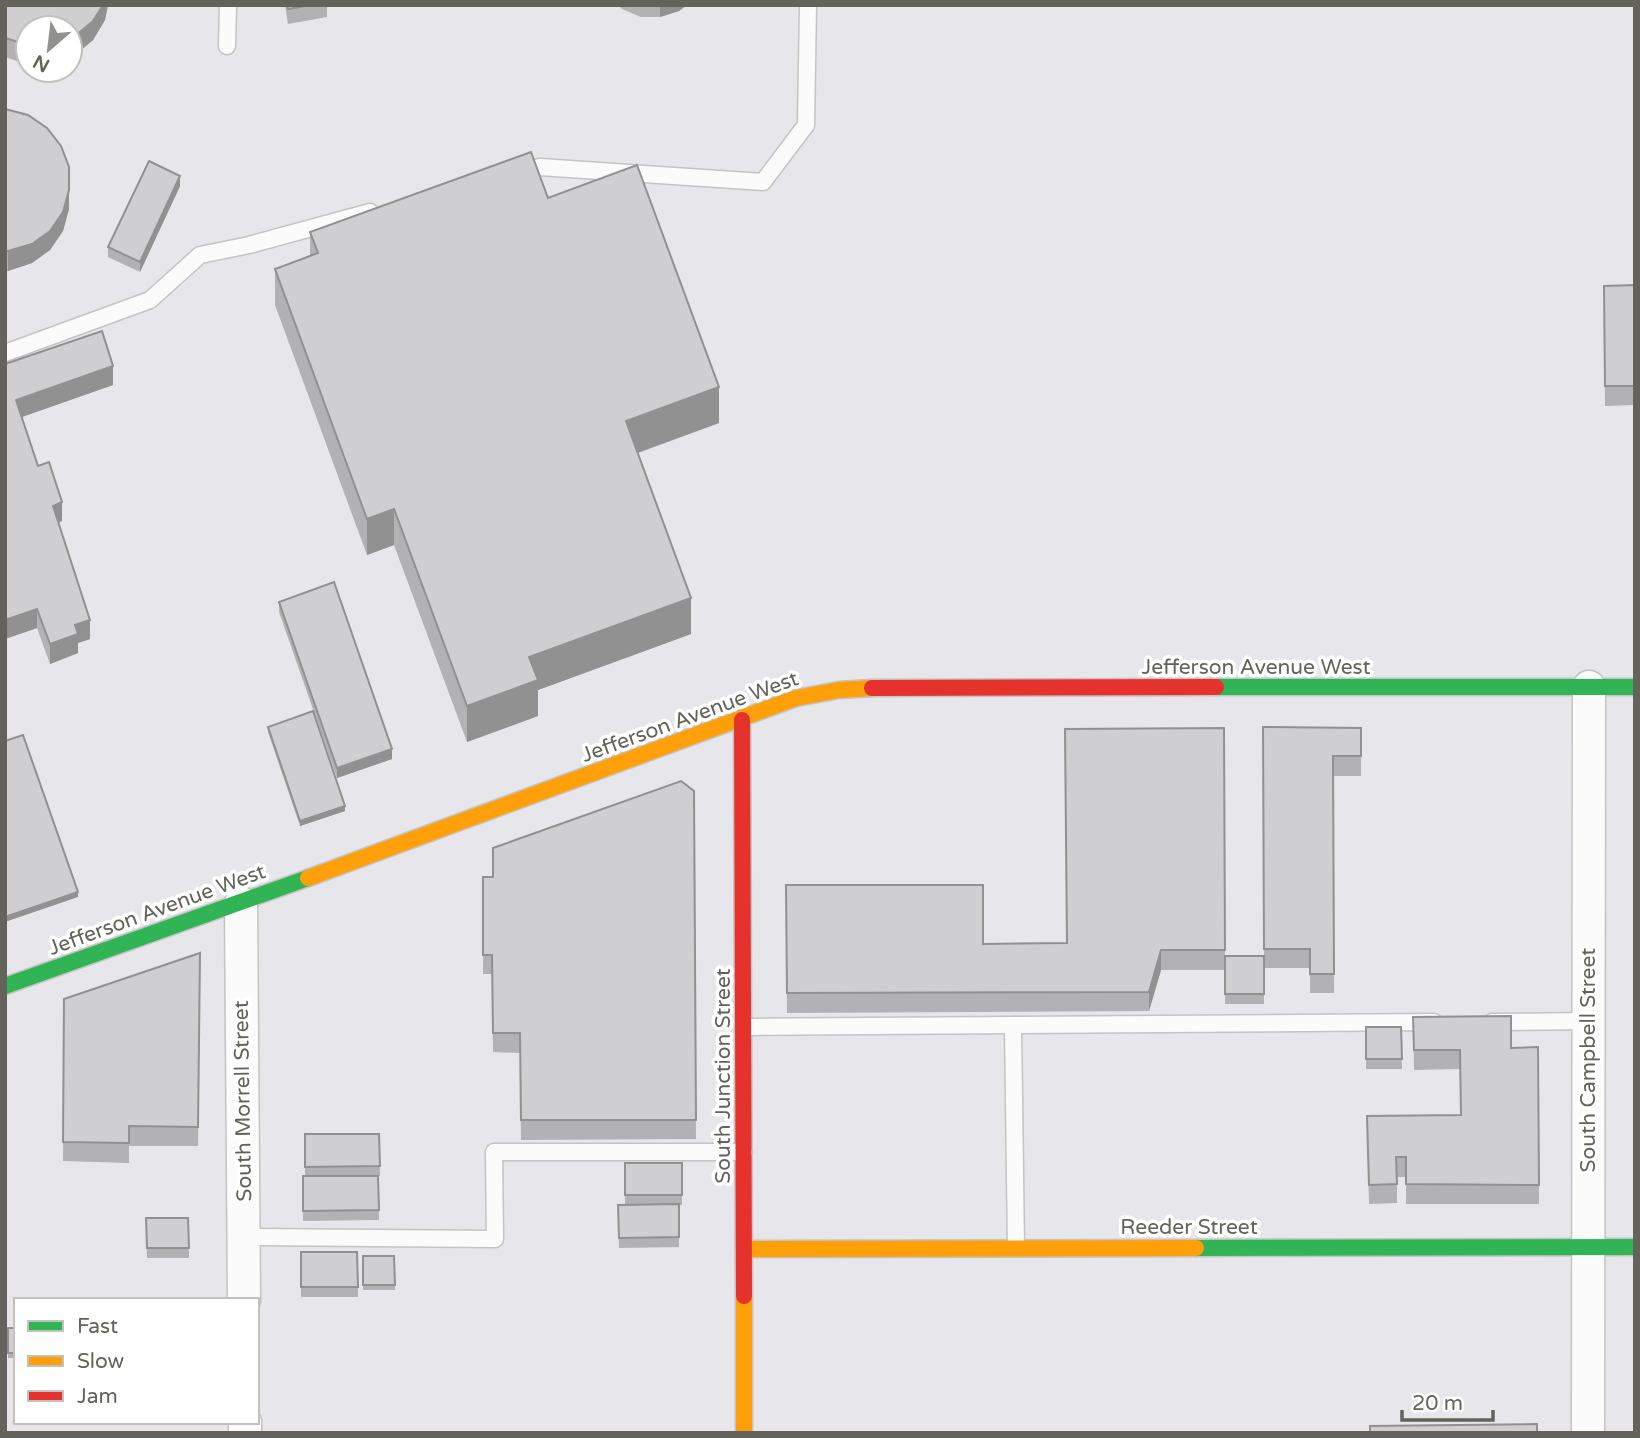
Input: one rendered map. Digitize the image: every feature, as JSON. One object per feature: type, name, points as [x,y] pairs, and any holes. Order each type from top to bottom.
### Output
[{"type":"main road","name":"Jefferson Avenue West","points":[[5,986],[241,903],[796,698],[839,690],[880,687],[1635,687]]},
{"type":"main road","name":"South Junction Street","points":[[742,720],[744,1433]]},
{"type":"main road","name":"Reeder Street","points":[[744,1249],[1635,1247]]},
{"type":"street","name":"South Campbell Street","points":[[1588,1433],[1589,687]]},
{"type":"street","name":"South Morrell Street","points":[[241,903],[244,1298]]},
{"type":"lane","points":[[227,47],[228,5]]},
{"type":"lane","points":[[500,178],[540,167],[763,182],[806,125],[808,5]]},
{"type":"lane","points":[[5,353],[150,300],[200,255],[249,245],[382,209]]},
{"type":"lane","points":[[1479,1022],[1588,1021]]},
{"type":"lane","points":[[744,1027],[1451,1022]]},
{"type":"lane","points":[[1013,1025],[1016,1248]]},
{"type":"lane","points":[[244,1237],[495,1239],[494,1152],[744,1152]]},
{"type":"building","points":[[5,5],[103,5],[93,21],[84,28],[84,14],[14,14],[14,41],[5,38]]},
{"type":"building","points":[[287,5],[311,5],[288,9]]},
{"type":"building","points":[[5,109],[28,115],[47,128],[61,146],[69,167],[69,190],[63,212],[50,231],[32,244],[8,251],[5,251]]},
{"type":"building","points":[[531,152],[548,198],[637,165],[719,387],[626,421],[691,598],[529,657],[538,680],[467,706],[394,509],[367,519],[275,269],[318,253],[310,232]]},
{"type":"building","points":[[149,161],[180,176],[140,262],[108,247]]},
{"type":"building","points":[[1635,285],[1635,386],[1605,386],[1604,286]]},
{"type":"building","points":[[102,331],[113,366],[16,400],[38,466],[49,462],[62,502],[53,506],[90,620],[75,625],[78,634],[50,644],[37,609],[5,620],[5,364]]},
{"type":"building","points":[[334,582],[392,749],[337,768],[279,602]]},
{"type":"building","points":[[313,711],[345,806],[300,821],[268,727]]},
{"type":"building","points":[[1263,727],[1361,728],[1361,756],[1333,756],[1334,974],[1310,974],[1310,949],[1264,949]]},
{"type":"building","points":[[1224,728],[1225,950],[1161,950],[1149,992],[787,993],[786,885],[983,885],[983,944],[1067,943],[1065,729]]},
{"type":"building","points":[[23,735],[78,892],[5,917],[5,741]]},
{"type":"building","points":[[681,781],[694,791],[696,1120],[521,1120],[520,1033],[493,1033],[492,955],[483,955],[483,877],[493,877],[493,848]]},
{"type":"building","points":[[200,953],[198,1127],[129,1126],[129,1143],[63,1142],[64,999]]},
{"type":"building","points":[[1225,956],[1264,956],[1264,994],[1225,994]]},
{"type":"building","points":[[1511,1016],[1511,1048],[1538,1047],[1539,1185],[1406,1184],[1406,1157],[1396,1157],[1397,1184],[1369,1185],[1367,1116],[1461,1115],[1460,1050],[1414,1050],[1413,1017]]},
{"type":"building","points":[[1366,1027],[1401,1027],[1402,1059],[1366,1059]]},
{"type":"building","points":[[305,1134],[379,1134],[380,1166],[305,1167]]},
{"type":"building","points":[[625,1163],[682,1163],[682,1195],[625,1195]]},
{"type":"building","points":[[303,1176],[378,1176],[379,1210],[303,1211]]},
{"type":"building","points":[[679,1204],[679,1237],[619,1238],[618,1205]]},
{"type":"building","points":[[146,1218],[188,1218],[189,1248],[147,1248]]},
{"type":"building","points":[[301,1252],[357,1252],[358,1287],[301,1287]]},
{"type":"building","points":[[363,1256],[394,1256],[395,1285],[363,1285]]},
{"type":"building","points":[[8,1328],[14,1328],[14,1353],[8,1353]]},
{"type":"building","points":[[1537,1424],[1537,1433],[1370,1433],[1370,1426]]},
{"type":"traffic: fast","points":[[1216,687],[1635,687]]},
{"type":"traffic: fast","points":[[5,986],[308,878]]},
{"type":"traffic: fast","points":[[1196,1248],[1635,1247]]},
{"type":"traffic: slow","points":[[308,878],[796,698],[839,690],[872,688]]},
{"type":"traffic: slow","points":[[744,1249],[1196,1248]]},
{"type":"traffic: slow","points":[[744,1296],[744,1433]]},
{"type":"traffic: jam","points":[[872,688],[1216,687]]},
{"type":"traffic: jam","points":[[742,720],[744,1296]]}]
